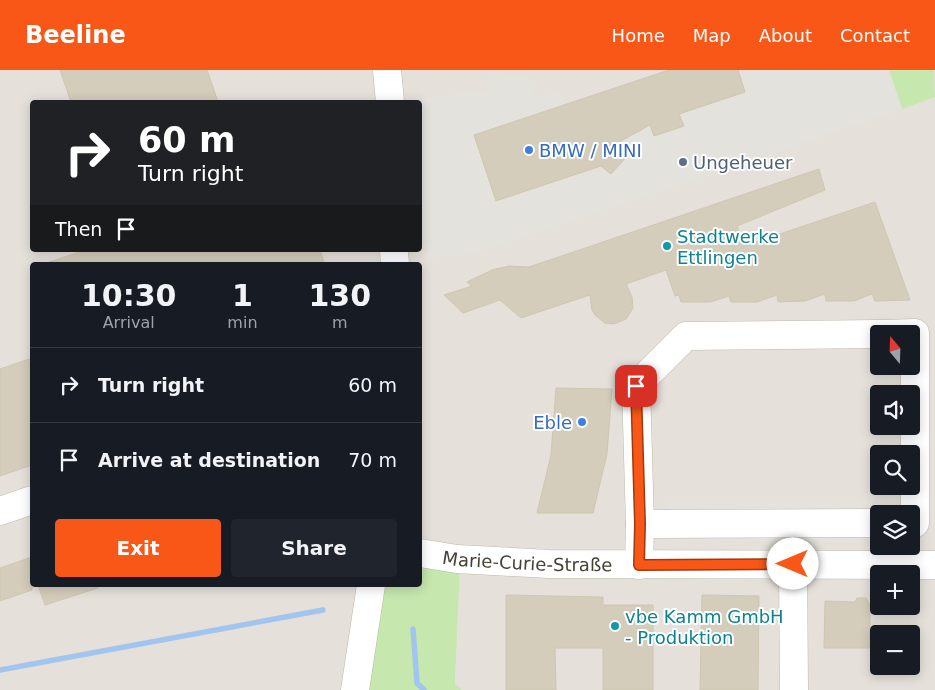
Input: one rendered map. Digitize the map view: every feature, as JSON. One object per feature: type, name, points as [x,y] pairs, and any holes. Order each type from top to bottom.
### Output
[{"type":"street","points":[[387,70],[390,100]]},
{"type":"street","points":[[639,565],[640,524],[636,386],[686,336],[870,334]]},
{"type":"street","points":[[915,375],[915,505]]},
{"type":"street","points":[[0,511],[30,501]]},
{"type":"street","points":[[640,524],[870,523]]},
{"type":"street","name":"Marie-Curie-Straße","points":[[422,554],[457,559],[549,564],[935,565]]},
{"type":"street","points":[[793,564],[794,690]]},
{"type":"street","points":[[355,690],[371,587]]},
{"type":"shaded area","points":[[0,70],[935,70],[935,690],[462,690],[455,684],[460,567],[422,562],[422,262],[30,262],[30,587],[383,587],[366,690],[0,690]]},
{"type":"shaded area","name":"Ungeheuer","points":[[747,70],[889,70],[902,109],[474,253],[429,259],[427,244],[422,234],[422,100],[414,99],[487,91],[487,79],[526,76],[535,98],[559,91],[565,105],[474,135],[496,201],[587,171],[611,174],[630,153],[625,132],[745,92],[739,73]]},
{"type":"shaded area","points":[[666,503],[897,503],[897,505],[870,505],[870,541],[666,541]]},
{"type":"green space","points":[[889,70],[934,70],[935,97],[902,109]]},
{"type":"green space","points":[[422,562],[460,567],[455,684],[462,690],[366,690],[383,587],[422,587]]},
{"type":"building","points":[[60,70],[207,70],[217,100],[70,100]]},
{"type":"building","points":[[669,70],[738,70],[745,92],[679,114],[684,126],[654,136],[650,125],[619,142],[630,153],[611,174],[601,166],[496,201],[474,135]]},
{"type":"building","points":[[819,169],[825,190],[737,226],[744,246],[875,202],[910,300],[875,301],[872,294],[854,301],[826,301],[825,294],[805,301],[778,302],[777,295],[757,302],[731,302],[729,296],[710,302],[681,302],[679,295],[675,296],[666,270],[626,284],[632,297],[633,308],[626,319],[614,324],[605,323],[595,315],[592,310],[590,295],[521,318],[500,300],[463,313],[444,295],[472,286],[467,282],[492,270],[509,266],[529,267]]},
{"type":"building","points":[[80,252],[321,252],[324,262],[49,262]]},
{"type":"building","points":[[30,359],[30,466],[0,476],[0,369]]},
{"type":"building","name":"Eble","points":[[556,388],[612,389],[607,454],[593,513],[537,513],[551,455]]},
{"type":"building","points":[[30,558],[30,587],[32,587],[32,590],[0,601],[0,568]]},
{"type":"building","points":[[39,587],[98,587],[98,588],[45,605]]},
{"type":"building","points":[[506,595],[603,597],[603,605],[653,605],[653,690],[603,690],[603,648],[555,648],[556,690],[506,690]]},
{"type":"building","points":[[702,595],[759,596],[758,690],[700,690]]},
{"type":"building","points":[[857,598],[866,598],[870,605],[870,648],[824,648],[825,601],[855,602]]},
{"type":"waterway","points":[[0,670],[323,610]]},
{"type":"waterway","points":[[413,629],[417,683],[424,690]]},
{"type":"place","name":"BMW / MINI","points":[[529,150]]},
{"type":"place","name":"Ungeheuer","points":[[683,162]]},
{"type":"place","name":"Stadtwerke Ettlingen","points":[[667,246]]},
{"type":"place","name":"Eble","points":[[582,422]]},
{"type":"place","name":"vbe Kamm GmbH - Produktion","points":[[615,626]]},
{"type":"route","points":[[636,386],[640,524],[639,565],[793,564]]}]
